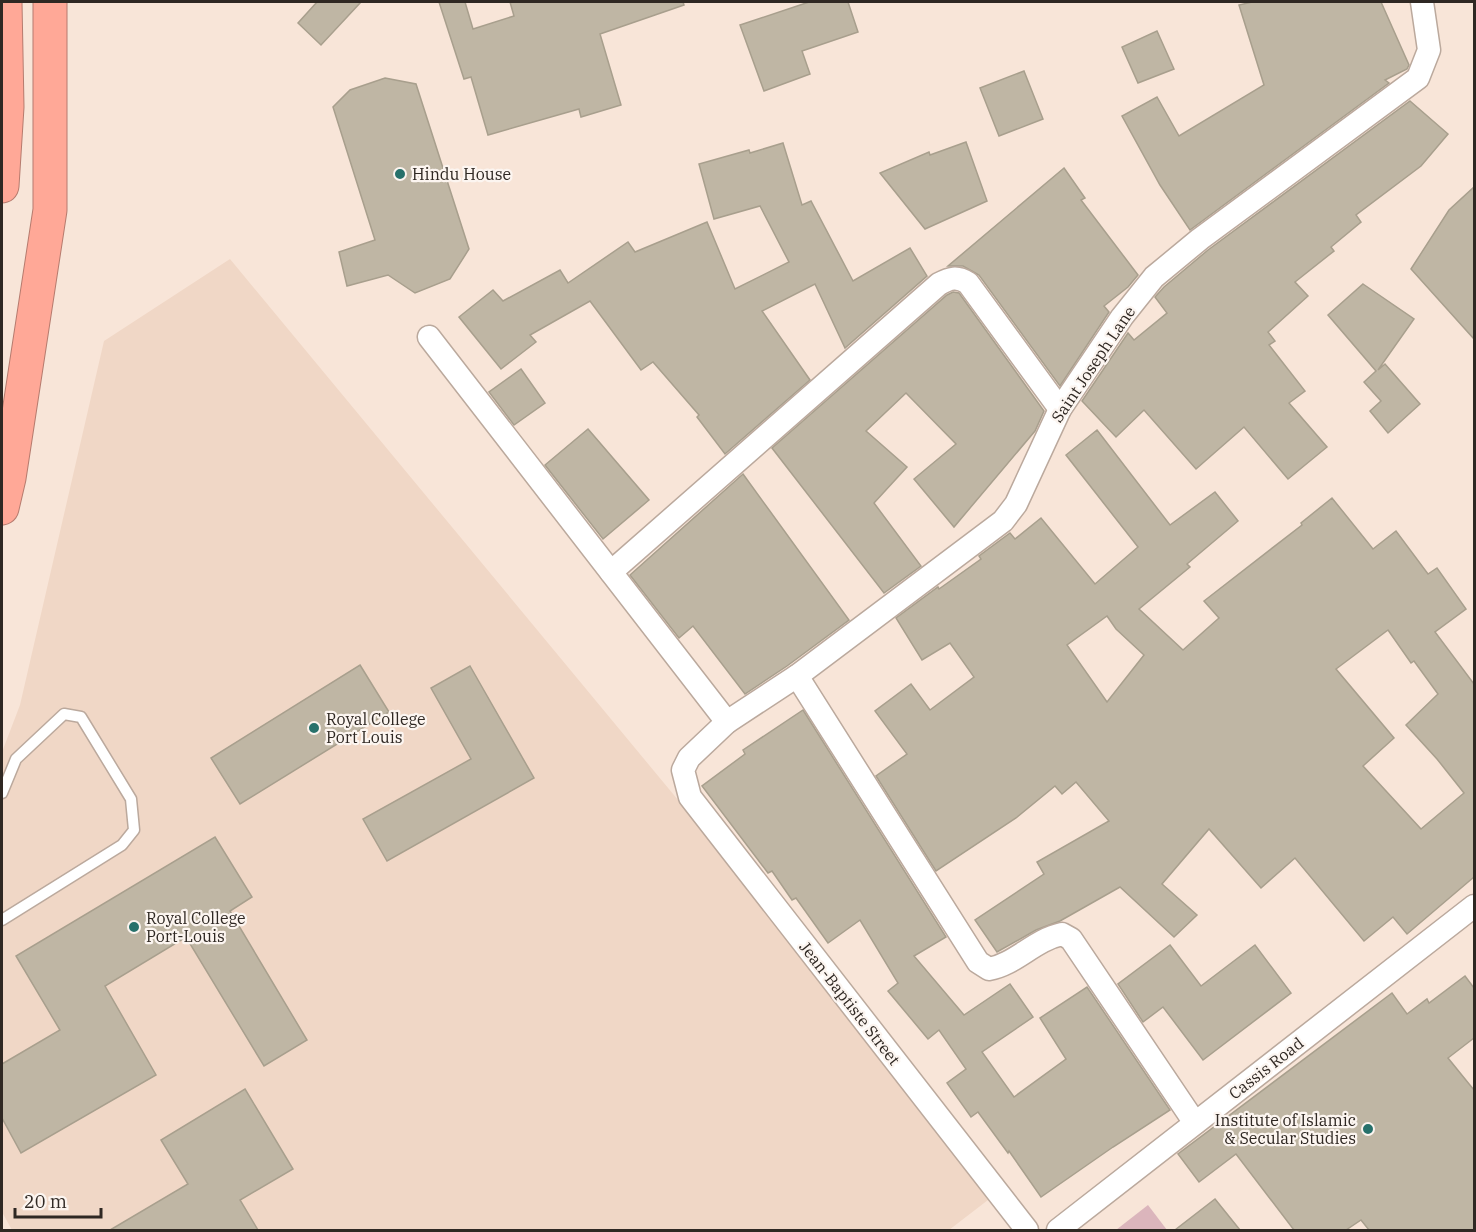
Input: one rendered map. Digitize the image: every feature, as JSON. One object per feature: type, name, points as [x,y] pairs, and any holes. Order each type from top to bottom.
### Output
[{"type":"highway","points":[[2,186],[7,107],[5,2]]},
{"type":"highway","points":[[2,508],[9,478],[50,210],[50,2]]},
{"type":"street","name":"Saint Joseph Lane","points":[[683,770],[689,758],[727,722],[797,676],[1003,521],[1016,504],[1060,409],[1122,317],[1154,277],[1200,239],[1418,78],[1429,50],[1422,2]]},
{"type":"street","points":[[611,572],[921,300],[948,279],[962,279],[968,283],[1060,409]]},
{"type":"street","points":[[429,337],[727,722]]},
{"type":"street","points":[[797,676],[978,962],[989,969],[1002,967],[1048,937],[1062,934],[1071,939],[1195,1123]]},
{"type":"street","name":"Jean-Baptiste Street","points":[[683,770],[690,797],[1027,1230]]},
{"type":"street","name":"Cassis Road","points":[[1058,1230],[1474,906]]},
{"type":"lane","points":[[2,793],[16,759],[46,729],[64,714],[81,717],[131,799],[134,830],[122,845],[2,920]]},
{"type":"shaded area","name":"Royal College Port Louis","points":[[230,259],[1001,1190],[949,1230],[12,1230],[2,1212],[2,752],[20,705],[104,341]]},
{"type":"shaded area","points":[[1148,1205],[1167,1230],[1116,1230]]},
{"type":"building","points":[[317,2],[361,2],[321,45],[298,23]]},
{"type":"building","points":[[439,2],[465,2],[473,29],[514,16],[510,2],[683,2],[684,5],[600,34],[621,105],[581,117],[579,109],[488,135],[471,77],[464,79]]},
{"type":"building","points":[[809,2],[848,2],[858,32],[802,51],[810,74],[764,91],[740,25]]},
{"type":"building","points":[[1252,2],[1381,2],[1409,65],[1407,69],[1385,80],[1389,83],[1190,230],[1160,185],[1122,116],[1157,97],[1179,136],[1264,85],[1239,5]]},
{"type":"building","points":[[1157,31],[1174,69],[1138,83],[1122,47]]},
{"type":"building","points":[[1024,71],[1043,119],[999,136],[980,88]]},
{"type":"building","name":"Hindu House","points":[[385,78],[416,84],[469,249],[450,279],[415,293],[388,275],[347,286],[339,252],[375,240],[333,107],[350,90]]},
{"type":"building","points":[[1410,101],[1448,134],[1421,166],[1356,215],[1361,222],[1331,247],[1334,251],[1295,282],[1308,296],[1268,332],[1275,341],[1269,345],[1305,391],[1289,403],[1327,447],[1288,479],[1244,427],[1196,469],[1144,410],[1116,437],[1082,401],[1128,333],[1134,340],[1167,313],[1155,297],[1208,250]]},
{"type":"building","points":[[966,142],[987,201],[925,229],[880,173],[929,152],[930,155]]},
{"type":"building","points":[[783,143],[802,205],[811,201],[853,281],[910,248],[927,276],[845,348],[815,284],[762,311],[810,380],[725,454],[697,417],[699,415],[653,362],[641,370],[590,301],[530,335],[536,342],[501,369],[459,317],[493,290],[503,301],[560,270],[568,283],[628,242],[635,252],[707,222],[735,289],[789,262],[760,206],[714,219],[699,164]]},
{"type":"building","points":[[1064,168],[1085,198],[1081,200],[1138,275],[1128,287],[1104,306],[1109,312],[1060,386],[979,275],[963,266],[948,266]]},
{"type":"building","points":[[1474,187],[1474,339],[1411,269],[1449,210]]},
{"type":"building","points":[[1363,284],[1414,319],[1378,370],[1385,364],[1420,404],[1388,433],[1370,411],[1381,401],[1364,382],[1376,371],[1328,315]]},
{"type":"building","points":[[953,292],[959,293],[1044,411],[1035,431],[954,527],[914,479],[956,444],[906,393],[866,431],[907,467],[874,503],[921,566],[884,593],[772,448]]},
{"type":"building","points":[[521,369],[545,403],[514,425],[489,392]]},
{"type":"building","points":[[588,429],[649,500],[603,539],[545,465]]},
{"type":"building","points":[[1097,430],[1170,525],[1215,492],[1238,521],[1187,564],[1190,567],[1139,609],[1183,650],[1219,618],[1204,601],[1302,525],[1301,523],[1332,498],[1373,549],[1396,531],[1428,574],[1437,568],[1466,609],[1435,632],[1474,684],[1474,877],[1407,934],[1393,917],[1364,941],[1295,858],[1261,888],[1209,829],[1162,884],[1197,915],[1174,937],[1120,887],[1060,921],[1036,930],[997,952],[975,920],[1044,874],[1037,862],[1109,821],[1076,782],[1062,794],[1055,786],[1016,818],[936,871],[876,776],[907,754],[875,711],[911,684],[930,710],[974,677],[950,643],[922,660],[896,618],[981,559],[979,556],[1010,533],[1015,539],[1041,518],[1095,584],[1138,547],[1066,455]],"holes":[[[1107,616],[1116,629],[1144,655],[1107,702],[1067,645]],[[1388,630],[1411,663],[1414,661],[1438,694],[1406,725],[1464,793],[1421,829],[1363,766],[1394,738],[1336,669]]]},
{"type":"building","points":[[743,474],[849,620],[745,694],[693,626],[679,638],[630,575]]},
{"type":"building","points":[[360,665],[389,712],[240,804],[211,758]]},
{"type":"building","points":[[470,666],[534,778],[387,861],[363,819],[471,759],[431,688]]},
{"type":"building","points":[[803,710],[946,937],[914,956],[964,1015],[1010,984],[1033,1017],[982,1052],[1014,1097],[1066,1059],[1040,1018],[1087,987],[1170,1110],[1041,1197],[978,1112],[971,1117],[947,1083],[966,1069],[939,1030],[928,1039],[888,991],[898,983],[860,920],[828,943],[796,898],[792,900],[772,871],[768,873],[702,786],[745,754],[743,750]]},
{"type":"building","points":[[215,837],[252,897],[230,911],[307,1040],[264,1066],[186,937],[105,986],[156,1075],[21,1153],[2,1118],[2,1064],[60,1030],[16,956]]},
{"type":"building","points":[[1170,945],[1201,986],[1255,945],[1291,993],[1203,1060],[1163,1007],[1143,1022],[1118,984]]},
{"type":"building","points":[[1465,976],[1474,988],[1474,1038],[1448,1058],[1474,1090],[1474,1230],[1369,1230],[1361,1220],[1346,1230],[1294,1230],[1236,1154],[1199,1182],[1178,1154],[1392,993],[1407,1014],[1427,999],[1429,1003]]},
{"type":"building","points":[[245,1089],[293,1169],[240,1200],[258,1230],[110,1230],[188,1184],[161,1140]]},
{"type":"building","points":[[1215,1199],[1240,1230],[1175,1230]]},
{"type":"place","name":"Hindu House","points":[[400,174]]},
{"type":"place","name":"Royal College Port Louis","points":[[314,728]]},
{"type":"place","name":"Royal College Port-Louis","points":[[134,927]]},
{"type":"place","name":"Institute of Islamic & Secular Studies","points":[[1368,1129]]}]
